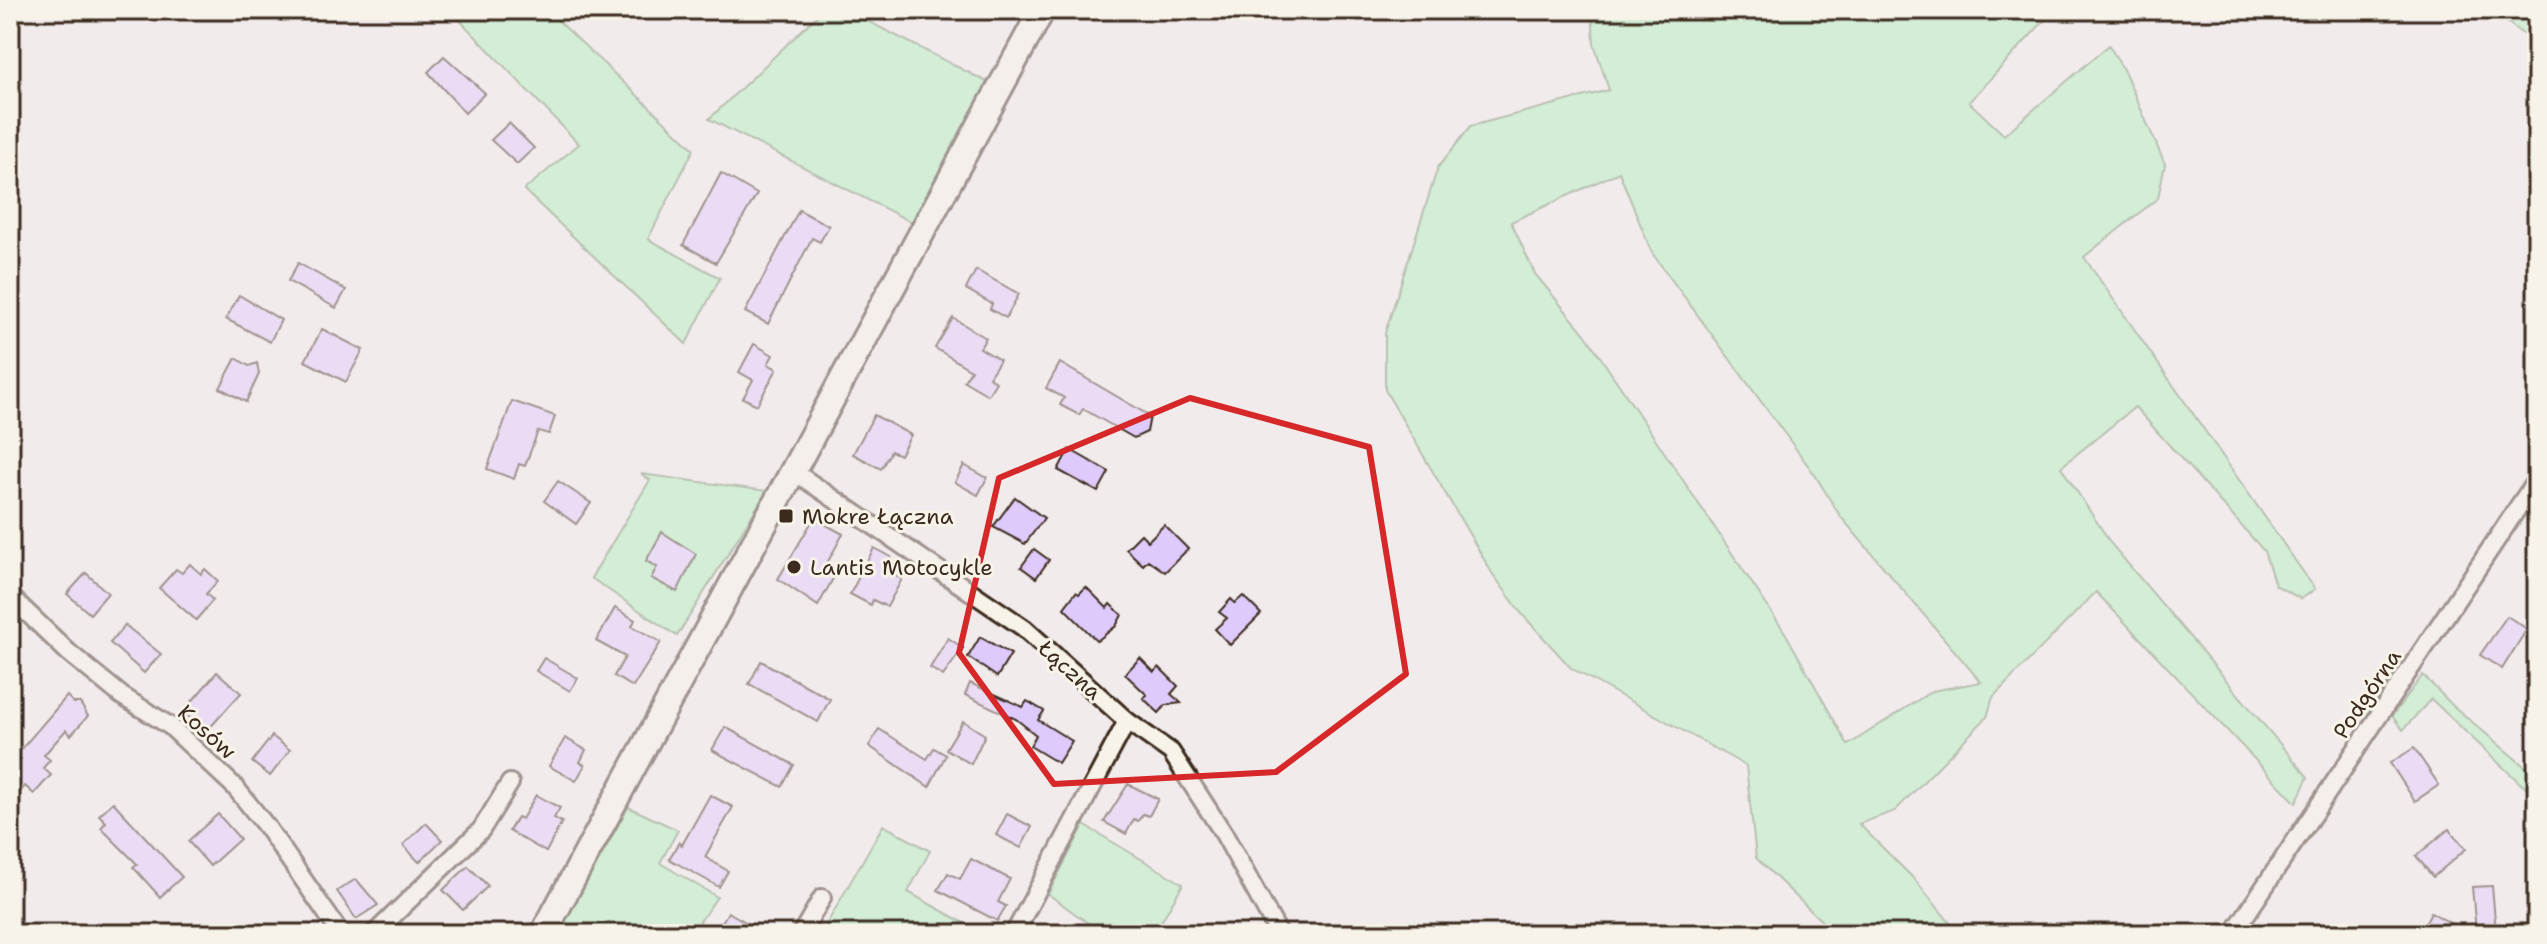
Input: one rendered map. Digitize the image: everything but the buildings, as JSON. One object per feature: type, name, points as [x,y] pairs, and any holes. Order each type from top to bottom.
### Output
[{"type":"street","points":[[543,934],[1042,10]]},
{"type":"street","name":"Łączna","points":[[793,471],[1024,628],[1127,721],[1171,752],[1224,834],[1279,934]]},
{"type":"street","name":"Podgórna","points":[[2233,934],[2537,479]]},
{"type":"street","name":"Kosów","points":[[10,596],[68,652],[122,696],[170,726],[235,787],[341,934]]},
{"type":"street","points":[[1014,934],[1127,721]]},
{"type":"street","points":[[374,934],[481,830],[510,783]]},
{"type":"street","points":[[801,934],[822,898]]},
{"type":"highlighted area","points":[[1190,398],[1369,447],[1406,674],[1276,772],[1054,784],[959,653],[999,478]]},
{"type":"green space","points":[[450,10],[547,10],[694,149],[648,239],[720,278],[686,344],[524,190],[579,144]]},
{"type":"green space","points":[[823,10],[846,10],[989,83],[913,223],[709,119]]},
{"type":"green space","points":[[1592,10],[2054,10],[1969,102],[2004,135],[2109,45],[2126,75],[2165,164],[2158,198],[2084,257],[2315,589],[2301,599],[2275,585],[2264,551],[2135,407],[2061,467],[2112,545],[2308,777],[2296,803],[2096,592],[1993,697],[1987,717],[1895,811],[1859,824],[1916,881],[1959,934],[1835,934],[1756,858],[1746,766],[1571,668],[1522,614],[1492,573],[1385,390],[1385,333],[1438,167],[1471,126],[1609,90],[1594,44]],"holes":[[[1619,172],[1652,253],[1815,475],[1840,516],[1981,682],[1932,691],[1848,745],[1786,634],[1585,334],[1535,274],[1511,222]]]},
{"type":"green space","points":[[2498,10],[2537,10],[2537,45],[2499,16]]},
{"type":"green space","points":[[641,474],[767,491],[677,636],[591,578],[650,480]]},
{"type":"green space","points":[[2423,675],[2451,704],[2537,777],[2537,793],[2522,785],[2431,699],[2403,730],[2392,716]]},
{"type":"green space","points":[[628,807],[678,830],[660,863],[717,897],[691,934],[558,934]]},
{"type":"green space","points":[[883,825],[930,851],[908,892],[984,934],[821,934]]},
{"type":"green space","points":[[1084,825],[1183,884],[1154,934],[1103,934],[1048,894]]},
{"type":"place","name":"Mokre Łączna","points":[[786,516]]},
{"type":"place","name":"Lantis Motocykle","points":[[794,567]]}]
